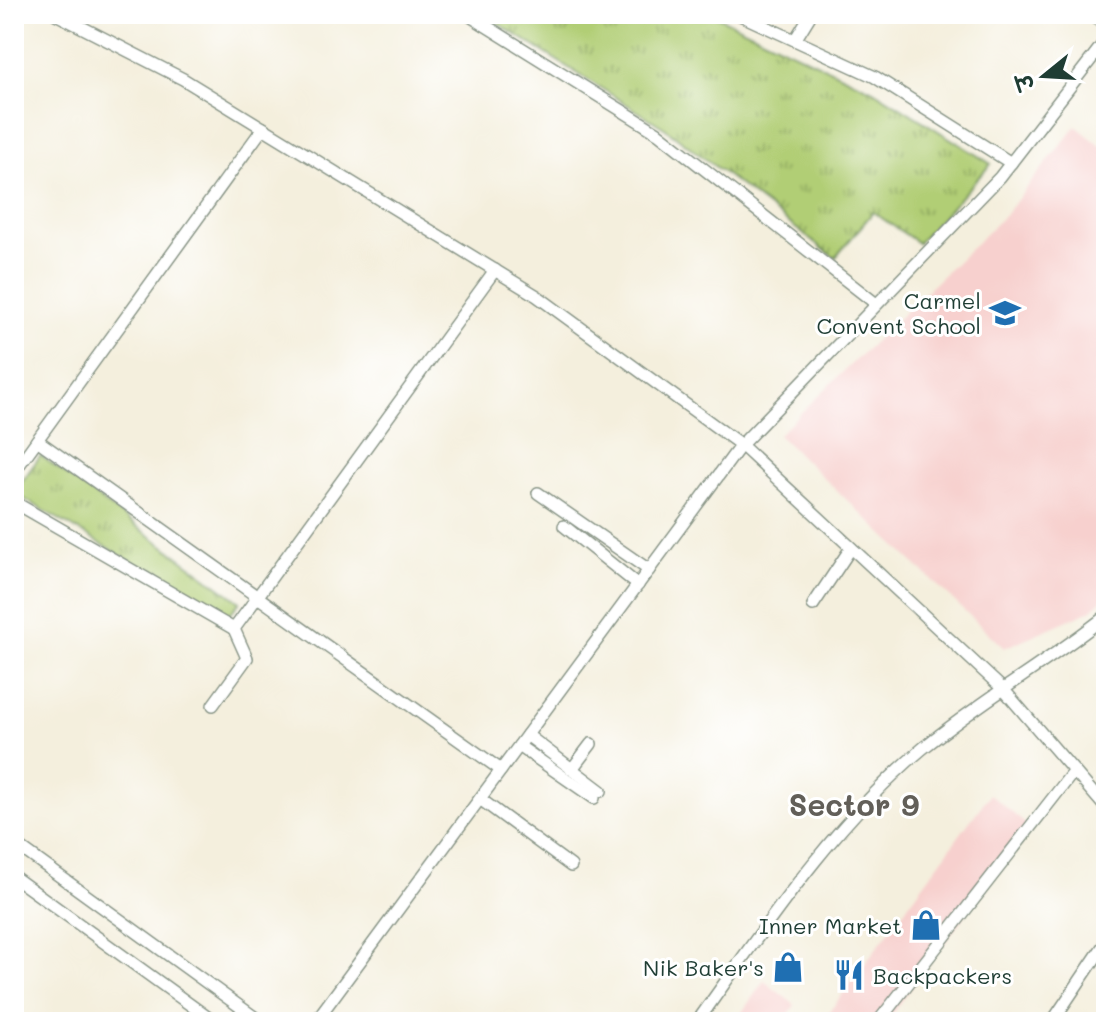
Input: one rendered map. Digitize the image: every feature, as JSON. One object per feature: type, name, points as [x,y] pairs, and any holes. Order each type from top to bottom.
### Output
[{"type":"street","points":[[56,14],[183,79],[537,296],[741,445],[1004,690],[1106,808]]},
{"type":"street","points":[[467,14],[658,133],[875,303]]},
{"type":"street","points":[[738,14],[875,77],[1011,163]]},
{"type":"street","points":[[795,40],[811,14]]},
{"type":"street","points":[[1092,14],[1106,26]]},
{"type":"street","points":[[315,1022],[741,445],[1011,163],[1106,40]]},
{"type":"street","points":[[14,472],[263,128]]},
{"type":"street","points":[[234,629],[495,270]]},
{"type":"street","points":[[37,440],[501,770]]},
{"type":"street","points":[[538,493],[649,570]]},
{"type":"street","points":[[14,502],[226,628],[234,629]]},
{"type":"street","points":[[564,526],[638,585]]},
{"type":"street","points":[[813,605],[851,548]]},
{"type":"street","points":[[697,1022],[780,905],[875,792],[924,748],[1106,616]]},
{"type":"street","points":[[213,705],[245,665],[246,652],[234,629]]},
{"type":"street","points":[[519,746],[598,794],[572,769],[527,735]]},
{"type":"street","points":[[572,769],[591,744]]},
{"type":"street","points":[[878,1022],[1074,771]]},
{"type":"street","points":[[480,799],[571,866]]},
{"type":"street","points":[[14,843],[261,1022]]},
{"type":"street","points":[[14,877],[214,1022]]},
{"type":"street","points":[[1052,1022],[1106,942]]},
{"type":"shaded area","name":"Carmel Convent School","points":[[1076,126],[1106,150],[1106,413],[1102,421],[1106,426],[1106,596],[1091,610],[1004,648],[778,435],[1006,214]]},
{"type":"shaded area","name":"Inner Market","points":[[990,794],[1030,828],[886,1022],[822,1022]]},
{"type":"shaded area","name":"Inner Market","points":[[764,981],[795,1005],[784,1022],[735,1022]]},
{"type":"green space","points":[[483,14],[712,14],[873,90],[991,164],[918,243],[873,212],[835,258],[666,129]]},
{"type":"green space","points":[[40,456],[240,602],[227,617],[14,493]]},
{"type":"place","name":"Carmel Convent School","points":[[1005,313]]},
{"type":"place","name":"Inner Market","points":[[926,925]]},
{"type":"place","name":"Nik Baker's","points":[[788,967]]},
{"type":"place","name":"Backpackers","points":[[849,975]]},
{"type":"district","name":"Sector 9","points":[[854,804]]}]
